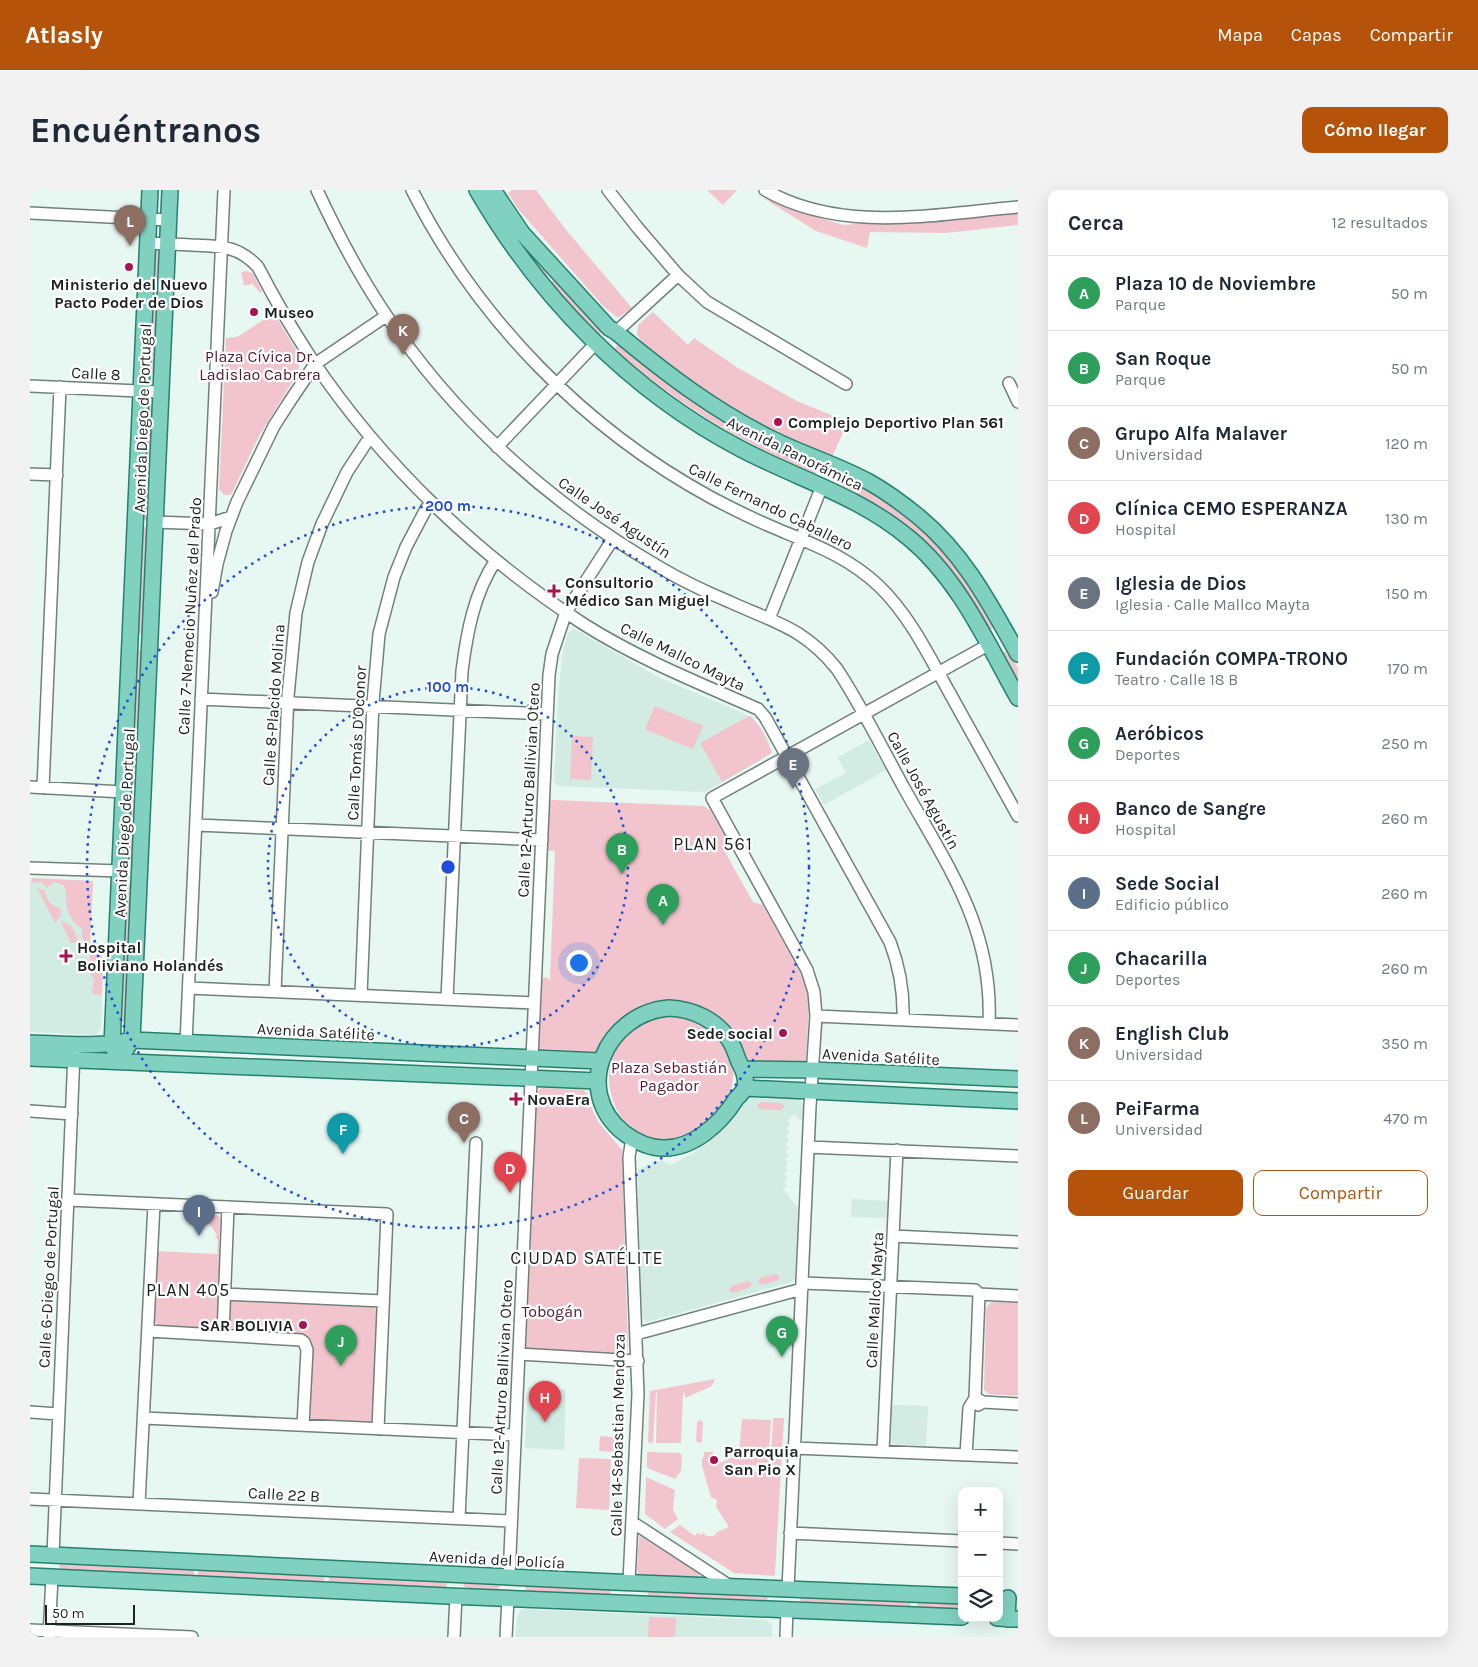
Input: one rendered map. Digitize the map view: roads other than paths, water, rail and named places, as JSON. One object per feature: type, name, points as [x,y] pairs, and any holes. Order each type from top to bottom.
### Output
[{"type":"main road","name":"Avenida Diego de Portugal","points":[[119,1060],[112,1045],[150,190]]},
{"type":"main road","name":"Avenida Diego de Portugal","points":[[132,1040],[170,190]]},
{"type":"main road","name":"Avenida Panorámica","points":[[477,190],[494,220],[525,263],[563,310],[596,343],[658,397],[720,437],[779,468],[866,507],[910,538],[942,572],[953,587],[1018,698]]},
{"type":"main road","name":"Avenida Panorámica","points":[[493,190],[522,233],[609,328],[676,381],[722,411],[772,439],[868,482],[890,495],[933,530],[972,574],[1018,654]]},
{"type":"main road","points":[[596,343],[616,332]]},
{"type":"main road","points":[[822,486],[832,466]]},
{"type":"main road","points":[[988,645],[1007,634]]},
{"type":"main road","points":[[130,642],[149,642]]},
{"type":"main road","points":[[123,792],[142,792]]},
{"type":"main road","points":[[120,871],[139,871]]},
{"type":"main road","points":[[668,1008],[689,1011],[716,1025],[730,1041],[743,1069],[746,1079],[745,1088],[721,1120],[690,1141],[663,1148],[647,1145],[632,1138],[616,1125],[607,1112],[601,1098],[598,1081],[600,1061],[615,1035],[631,1020],[649,1012],[668,1008]]},
{"type":"main road","points":[[119,1060],[132,1040]]},
{"type":"main road","name":"Avenida Satélite","points":[[30,1058],[74,1052],[132,1040],[600,1061]]},
{"type":"main road","name":"Avenida Satélite","points":[[30,1043],[119,1060],[598,1081]]},
{"type":"main road","points":[[185,1063],[186,1043]]},
{"type":"main road","points":[[358,1071],[359,1050]]},
{"type":"main road","name":"Avenida Satélite","points":[[743,1069],[812,1070],[1018,1079]]},
{"type":"main road","points":[[745,1088],[1018,1101]]},
{"type":"main road","name":"Avenida del Policía","points":[[30,1554],[958,1596]]},
{"type":"main road","points":[[52,1576],[53,1555]]},
{"type":"main road","points":[[456,1596],[457,1574]]},
{"type":"main road","points":[[30,1576],[958,1617]]},
{"type":"main road","points":[[508,1598],[509,1577]]},
{"type":"main road","points":[[628,1602],[629,1582]]},
{"type":"main road","points":[[787,1609],[788,1589]]},
{"type":"main road","points":[[1007,1619],[1009,1598]]},
{"type":"street","name":"Calle 7-Nemecio Nuñez del Prado","points":[[186,1043],[224,190]]},
{"type":"street","name":"Calle José Agustín","points":[[317,190],[343,244],[386,316],[437,382],[498,447],[550,494],[613,539],[694,586],[792,629],[823,652],[839,671],[945,861],[971,912],[986,963],[989,1023]]},
{"type":"street","name":"Calle Fernando Caballero","points":[[412,190],[446,250],[474,290],[514,340],[557,384],[603,424],[631,447],[686,483],[752,518],[833,553],[859,569],[879,586],[909,621],[1018,816]]},
{"type":"street","points":[[608,190],[637,228],[678,274],[707,302],[846,384]]},
{"type":"street","points":[[765,190],[794,203],[836,215],[887,217],[1018,207]]},
{"type":"street","points":[[30,214],[168,220]]},
{"type":"street","name":"Calle Mallco Mayta","points":[[148,243],[222,246],[239,251],[251,260],[258,267],[315,364],[371,438],[432,503],[496,560],[566,612],[648,661],[758,709],[765,717],[890,942],[898,962],[903,986],[903,1020]]},
{"type":"street","points":[[616,332],[678,274]]},
{"type":"street","points":[[204,639],[217,564],[231,518],[274,426],[315,364],[386,316]]},
{"type":"street","points":[[498,447],[596,343]]},
{"type":"street","points":[[1009,383],[1018,402]]},
{"type":"street","name":"Calle 8","points":[[30,386],[160,392]]},
{"type":"street","points":[[43,788],[60,387]]},
{"type":"street","name":"Calle 8-Placido Molina","points":[[274,992],[287,703],[296,613],[308,562],[332,501],[347,472],[371,438]]},
{"type":"street","points":[[30,474],[57,475]]},
{"type":"street","points":[[769,618],[822,486]]},
{"type":"street","name":"Calle Tomás D'Oconor","points":[[361,995],[373,707],[379,634],[394,577],[406,547],[426,509],[432,503]]},
{"type":"street","points":[[155,522],[210,524],[231,518]]},
{"type":"street","name":"Calle 12-Arturo Ballivian Otero","points":[[509,1577],[547,714],[552,654],[566,612],[613,539]]},
{"type":"street","points":[[447,999],[462,671],[467,635],[480,591],[496,560]]},
{"type":"street","points":[[788,1589],[808,1147],[816,1016],[814,992],[807,970],[712,798],[988,645]]},
{"type":"street","points":[[201,699],[547,714]]},
{"type":"street","points":[[30,788],[123,792]]},
{"type":"street","points":[[196,825],[542,840]]},
{"type":"street","points":[[30,868],[120,871]]},
{"type":"street","points":[[189,988],[534,1003]]},
{"type":"street","points":[[816,1016],[1018,1025]]},
{"type":"street","name":"Calle 6-Diego de Portugal","points":[[53,1555],[74,1052]]},
{"type":"street","points":[[30,1111],[72,1114]]},
{"type":"street","name":"Calle 14-Sebastian Mendoza","points":[[629,1582],[638,1361],[629,1165],[632,1138]]},
{"type":"street","points":[[459,1518],[476,1143]]},
{"type":"street","points":[[808,1147],[1018,1156]]},
{"type":"street","name":"Calle Mallco Mayta","points":[[883,1451],[897,1150]]},
{"type":"street","points":[[68,1200],[387,1214],[378,1429]]},
{"type":"street","points":[[139,1504],[154,1204]]},
{"type":"street","points":[[222,1334],[228,1207]]},
{"type":"street","points":[[894,1236],[1018,1242]]},
{"type":"street","points":[[636,1334],[803,1286],[891,1286],[975,1290],[979,1294],[1018,1296]]},
{"type":"street","points":[[224,1294],[383,1301]]},
{"type":"street","points":[[966,1455],[976,1403],[979,1294]]},
{"type":"street","points":[[149,1332],[297,1338],[304,1342],[307,1350],[303,1426]]},
{"type":"street","points":[[519,1354],[638,1361]]},
{"type":"street","points":[[976,1403],[1018,1404]]},
{"type":"street","points":[[30,1412],[58,1414]]},
{"type":"street","points":[[144,1418],[515,1435]]},
{"type":"street","points":[[794,1448],[1018,1457]]},
{"type":"street","name":"Calle 22 B","points":[[30,1499],[511,1521]]},
{"type":"street","points":[[632,1522],[730,1586]]},
{"type":"street","points":[[790,1533],[958,1541]]},
{"type":"street","points":[[1003,1543],[1018,1544]]},
{"type":"street","points":[[49,1634],[52,1576]]},
{"type":"street","points":[[454,1637],[456,1596]]},
{"type":"street","points":[[506,1637],[508,1598]]},
{"type":"street","points":[[786,1637],[787,1609]]},
{"type":"street","points":[[30,1630],[49,1634],[192,1637]]},
{"type":"place","name":"PeiFarma","points":[[130,246]]},
{"type":"place","name":"Ministerio del Nuevo Pacto Poder de Dios","points":[[129,267]]},
{"type":"place","name":"Museo","points":[[254,312]]},
{"type":"place","name":"English Club","points":[[403,355]]},
{"type":"place","name":"Complejo Deportivo Plan 561","points":[[778,422]]},
{"type":"place","name":"Consultorio Médico San Miguel","points":[[554,591]]},
{"type":"place","name":"Iglesia de Dios","points":[[793,789]]},
{"type":"place","name":"San Roque","points":[[622,874]]},
{"type":"place","name":"Plaza 10 de Noviembre","points":[[663,925]]},
{"type":"place","name":"Hospital Boliviano Holandés","points":[[66,956]]},
{"type":"place","name":"Sede social","points":[[783,1033]]},
{"type":"place","name":"NovaEra","points":[[516,1099]]},
{"type":"place","name":"Grupo Alfa Malaver","points":[[464,1143]]},
{"type":"place","name":"Fundación COMPA-TRONO","points":[[343,1154]]},
{"type":"place","name":"Clínica CEMO ESPERANZA","points":[[510,1193]]},
{"type":"place","name":"Sede Social","points":[[199,1236]]},
{"type":"place","name":"SAR BOLIVIA","points":[[303,1325]]},
{"type":"place","name":"Aeróbicos","points":[[782,1357]]},
{"type":"place","name":"Chacarilla","points":[[341,1366]]},
{"type":"place","name":"Banco de Sangre","points":[[545,1422]]},
{"type":"place","name":"Parroquia San Pio X","points":[[714,1460]]},
{"type":"district","name":"PLAN 561","points":[[713,844]]},
{"type":"district","name":"CIUDAD SATÉLITE","points":[[587,1258]]},
{"type":"district","name":"PLAN 405","points":[[188,1290]]},
{"type":"park label","name":"Plaza Cívica Dr. Ladislao Cabrera","points":[[260,365]]},
{"type":"park label","name":"Plaza Sebastián Pagador","points":[[669,1076]]},
{"type":"park label","name":"Tobogán","points":[[552,1311]]}]
